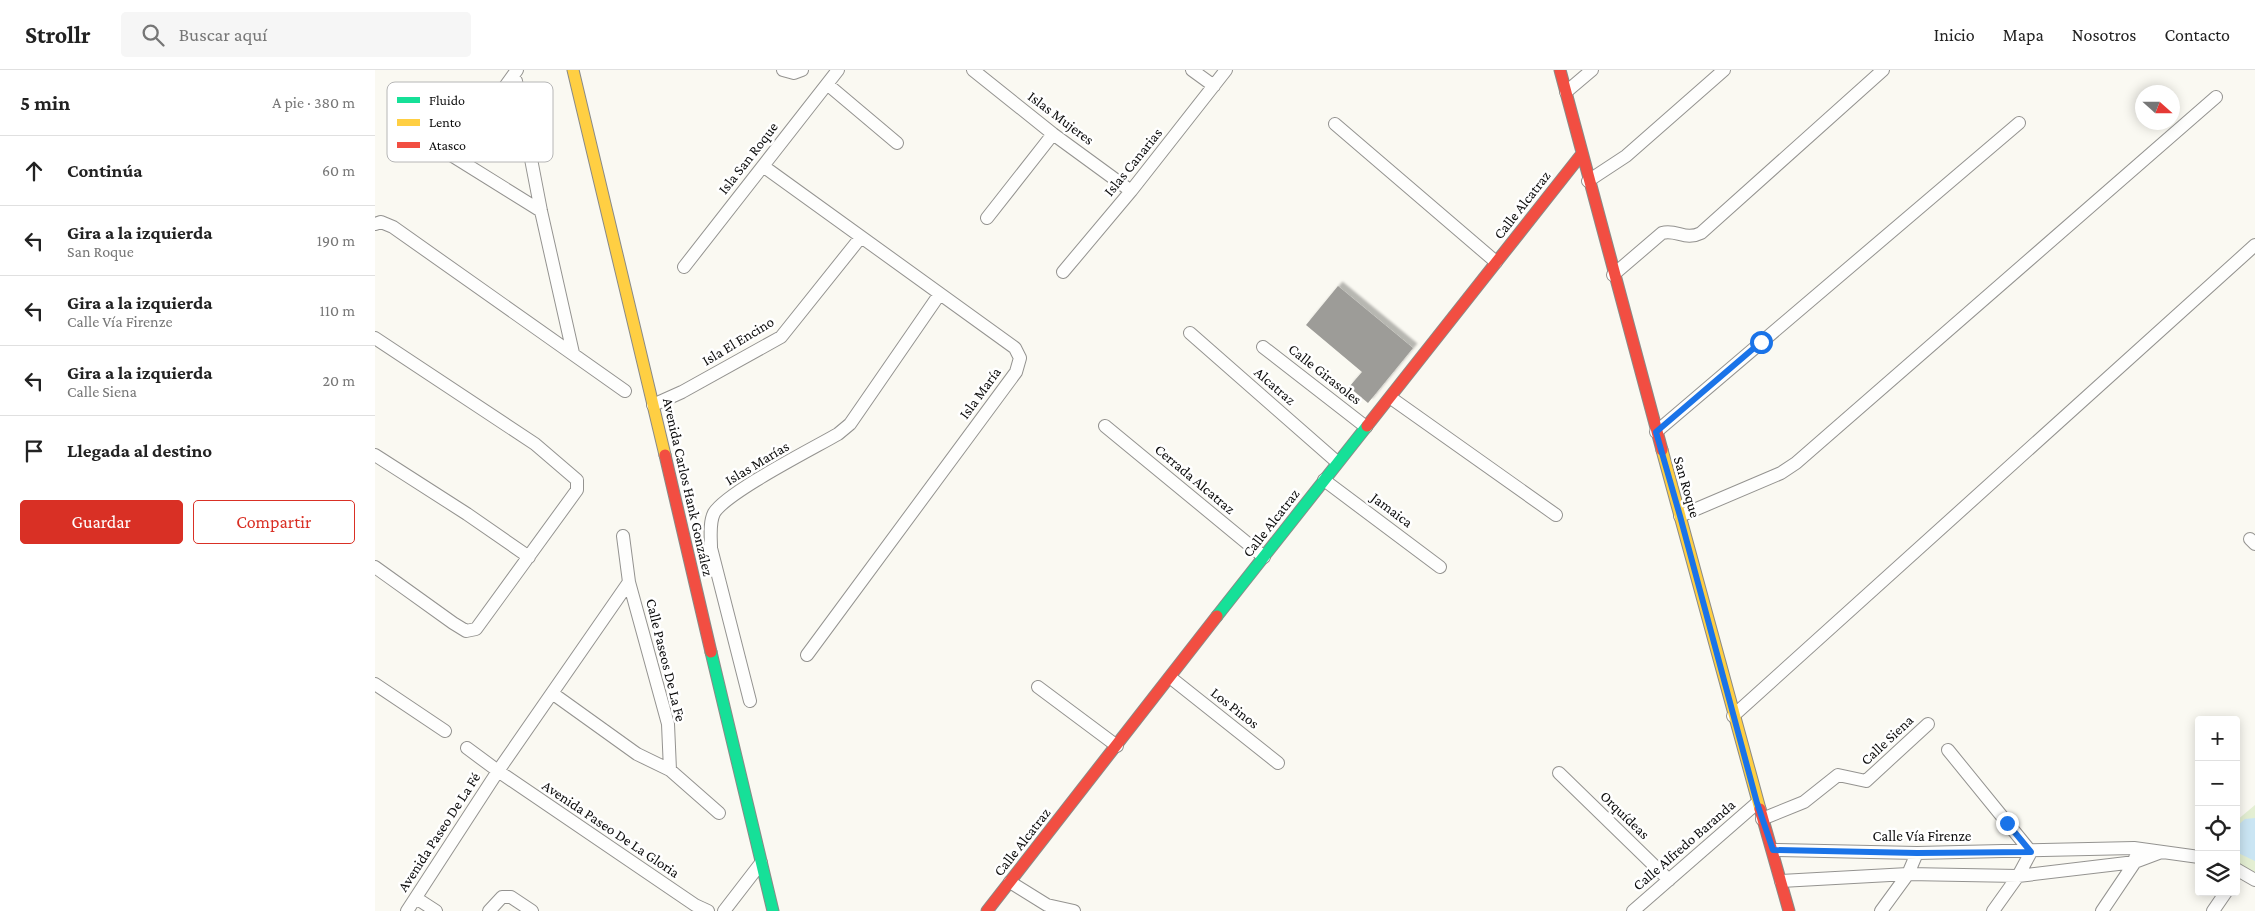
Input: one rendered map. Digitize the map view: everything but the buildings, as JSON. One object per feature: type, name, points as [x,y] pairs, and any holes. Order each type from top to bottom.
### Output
[{"type":"main road","name":"Avenida Carlos Hank González","points":[[573,70],[773,911]]},
{"type":"main road","name":"San Roque","points":[[1559,70],[1733,716],[1789,911]]},
{"type":"main road","name":"Calle Alcatraz","points":[[987,911],[1171,678],[1337,462],[1391,398],[1581,155]]},
{"type":"street","points":[[783,70],[794,73],[803,70]]},
{"type":"street","name":"Isla San Roque","points":[[684,267],[838,70]]},
{"type":"street","name":"Islas Mujeres","points":[[973,70],[1053,134],[1131,191]]},
{"type":"street","points":[[1192,70],[1213,86]]},
{"type":"street","name":"Islas Canarias","points":[[1063,272],[1131,191],[1225,70]]},
{"type":"street","points":[[1566,92],[1592,70]]},
{"type":"street","points":[[1588,181],[1626,156],[1724,70]]},
{"type":"street","points":[[1613,275],[1662,233],[1668,232],[1693,237],[1701,233],[1883,70]]},
{"type":"street","points":[[827,84],[897,144]]},
{"type":"street","points":[[1680,516],[1781,473],[1795,463],[2216,97]]},
{"type":"street","points":[[1656,432],[2019,123]]},
{"type":"street","points":[[1335,124],[1496,262]]},
{"type":"street","points":[[987,218],[1053,134]]},
{"type":"street","points":[[464,162],[541,211]]},
{"type":"street","points":[[532,162],[573,353]]},
{"type":"street","name":"Isla María","points":[[763,166],[939,295],[1015,348],[1019,358],[1016,372],[807,655]]},
{"type":"street","points":[[375,224],[381,222],[393,227],[625,391]]},
{"type":"street","name":"Isla El Encino","points":[[653,405],[682,392],[781,337],[861,237]]},
{"type":"street","points":[[1733,716],[2255,245]]},
{"type":"street","name":"Islas Marías","points":[[750,701],[711,548],[713,514],[733,496],[837,434],[850,424],[939,295]]},
{"type":"street","name":"Alcatraz","points":[[1191,334],[1337,462]]},
{"type":"street","points":[[375,338],[535,444],[577,480],[577,490],[476,629],[466,631],[375,567]]},
{"type":"street","name":"Calle Girasoles","points":[[1263,347],[1366,427]]},
{"type":"street","points":[[1391,398],[1556,515]]},
{"type":"street","name":"Cerrada Alcatraz","points":[[1105,426],[1264,557]]},
{"type":"street","points":[[375,455],[467,514],[529,558]]},
{"type":"street","name":"Jamaica","points":[[1324,480],[1440,567]]},
{"type":"street","points":[[623,536],[629,582]]},
{"type":"street","name":"Calle Paseos De La Fe","points":[[498,771],[629,582]]},
{"type":"street","name":"Calle Paseos De La Fe","points":[[629,582],[668,724],[670,770]]},
{"type":"street","name":"Los Pinos","points":[[1171,678],[1278,763]]},
{"type":"street","points":[[375,684],[445,731]]},
{"type":"street","points":[[1038,687],[1117,746]]},
{"type":"street","points":[[552,692],[637,754],[670,770],[719,813]]},
{"type":"street","name":"Calle Siena","points":[[1762,819],[1805,802],[1838,775],[1866,781],[1928,724]]},
{"type":"street","name":"Avenida Paseo De La Gloria","points":[[467,748],[695,905],[708,911]]},
{"type":"street","points":[[1948,750],[2031,852],[2018,876],[1993,911]]},
{"type":"street","name":"Avenida Paseo De La Fé","points":[[407,911],[498,771]]},
{"type":"street","name":"Orquídeas","points":[[1559,773],[1669,880]]},
{"type":"street","name":"Calle Alfredo Baranda","points":[[1633,911],[1757,803]]},
{"type":"street","points":[[2102,911],[2135,862],[2134,848]]},
{"type":"street","name":"Calle Vía Firenze","points":[[1773,850],[1917,853],[2031,852],[2134,848],[2195,857]]},
{"type":"street","points":[[1881,911],[1907,874],[1917,853]]},
{"type":"street","name":"Calle Vía Firenze","points":[[1781,882],[1907,874],[2018,876],[2135,862],[2159,853]]},
{"type":"street","points":[[724,911],[761,863]]},
{"type":"street","points":[[2240,873],[2255,880]]},
{"type":"street","points":[[1010,882],[1047,905],[1073,911]]},
{"type":"street","points":[[489,911],[502,896],[511,897],[532,911]]},
{"type":"street","points":[[2213,911],[2223,896]]},
{"type":"street","points":[[416,898],[436,911]]},
{"type":"green space","points":[[2255,805],[2255,882],[2240,873],[2240,818]]},
{"type":"water","points":[[2255,818],[2255,861],[2240,854],[2240,823],[2245,819]]},
{"type":"traffic: fast","points":[[1217,616],[1367,426]]},
{"type":"traffic: fast","points":[[711,652],[773,911]]},
{"type":"traffic: slow","points":[[573,70],[665,455]]},
{"type":"traffic: slow","points":[[1662,450],[1760,809]]},
{"type":"traffic: jam","points":[[1560,70],[1662,450]]},
{"type":"traffic: jam","points":[[1367,426],[1581,155]]},
{"type":"traffic: jam","points":[[665,455],[711,652]]},
{"type":"traffic: jam","points":[[987,911],[1217,616]]},
{"type":"traffic: jam","points":[[1760,809],[1789,911]]},
{"type":"route","points":[[1761,342],[1656,432],[1757,803],[1773,850],[1917,853],[2031,852],[2007,823]]}]
